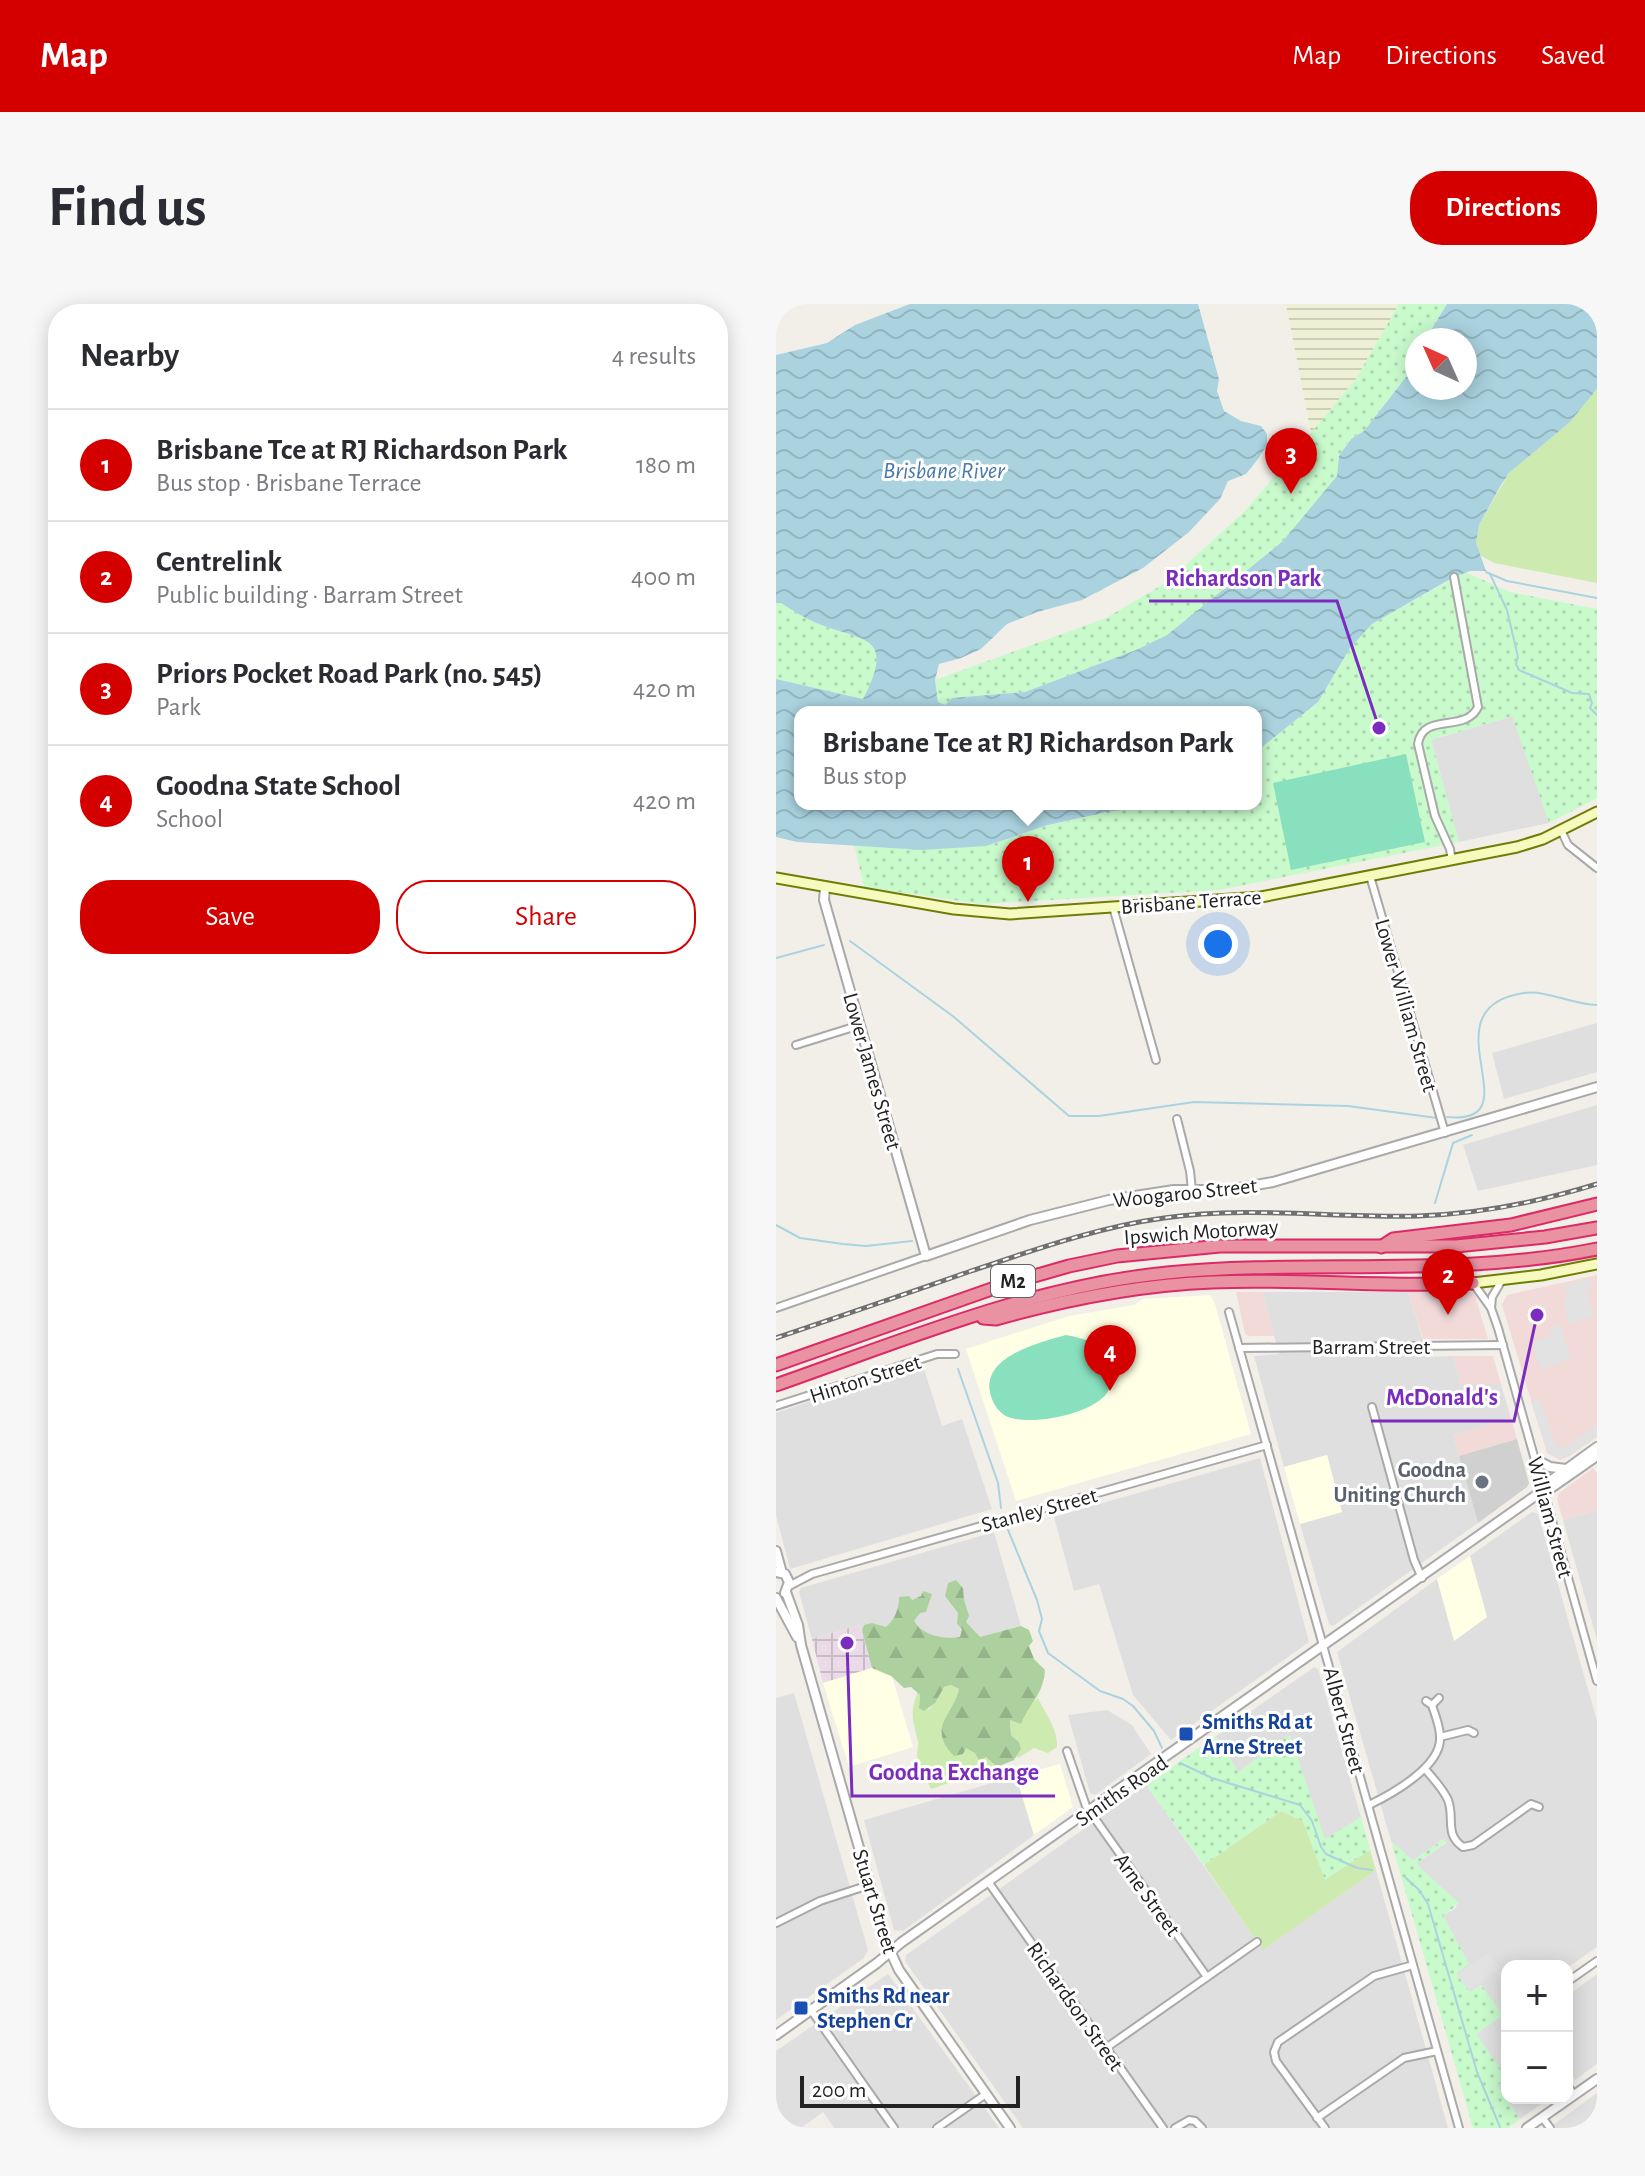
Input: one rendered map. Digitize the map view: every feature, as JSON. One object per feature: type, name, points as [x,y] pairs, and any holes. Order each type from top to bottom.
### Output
[{"type":"highway","points":[[1381,1247],[1393,1239],[1511,1225],[1597,1204]]},
{"type":"highway","name":"Ipswich Motorway","points":[[776,1365],[1003,1285],[1095,1260],[1193,1247],[1381,1247],[1500,1242],[1597,1228]]},
{"type":"highway","name":"Ipswich Motorway","points":[[776,1385],[974,1317],[1061,1292],[1163,1273],[1239,1268],[1452,1267],[1514,1262],[1597,1249]]},
{"type":"highway","points":[[974,1317],[996,1319],[1084,1297],[1167,1285],[1240,1281],[1403,1286],[1473,1283]]},
{"type":"main road","name":"Brisbane Terrace","points":[[776,878],[993,914],[1261,897],[1530,843],[1597,812]]},
{"type":"main road","points":[[1473,1283],[1597,1264]]},
{"type":"street","points":[[1452,861],[1435,816],[1418,744],[1426,728],[1466,720],[1473,716],[1478,707],[1454,577]]},
{"type":"street","points":[[1561,830],[1568,845],[1597,868]]},
{"type":"street","name":"Lower William Street","points":[[1370,876],[1445,1133]]},
{"type":"street","name":"Lower James Street","points":[[825,887],[824,900],[926,1256]]},
{"type":"street","points":[[1113,907],[1156,1060]]},
{"type":"street","points":[[796,1045],[860,1025]]},
{"type":"street","name":"Woogaroo Street","points":[[776,1308],[1030,1220],[1081,1206],[1152,1192],[1228,1190],[1273,1182],[1597,1087]]},
{"type":"street","points":[[1177,1119],[1192,1190]]},
{"type":"street","points":[[1491,1308],[1492,1297],[1502,1280]]},
{"type":"street","name":"William Street","points":[[1473,1283],[1491,1308],[1503,1345],[1597,1681]]},
{"type":"street","name":"Albert Street","points":[[1229,1312],[1459,2128]]},
{"type":"street","name":"Barram Street","points":[[1239,1348],[1503,1345]]},
{"type":"street","name":"Hinton Street","points":[[776,1406],[937,1354],[955,1354]]},
{"type":"street","points":[[1372,1407],[1414,1560],[1422,1578]]},
{"type":"street","name":"Stanley Street","points":[[788,1589],[812,1574],[1267,1445]]},
{"type":"street","name":"Smiths Road","points":[[776,2035],[1422,1578],[1597,1447]]},
{"type":"street","name":"Smiths Road","points":[[1543,1490],[1551,1488],[1597,1456]]},
{"type":"street","points":[[1537,1460],[1550,1467],[1566,1469]]},
{"type":"street","points":[[776,1551],[781,1573]]},
{"type":"street","name":"Stanley Street","points":[[781,1573],[812,1574]]},
{"type":"street","name":"Stuart Street","points":[[781,1573],[890,1953],[1010,2128]]},
{"type":"street","points":[[776,1597],[788,1589]]},
{"type":"street","name":"Stuart Street","points":[[776,1597],[801,1645]]},
{"type":"street","points":[[1369,1805],[1425,1769],[1434,1758],[1440,1737],[1429,1703],[1439,1698]]},
{"type":"street","points":[[1440,1737],[1470,1728]]},
{"type":"street","name":"Arne Street","points":[[1067,1751],[1081,1797],[1089,1812],[1207,1977]]},
{"type":"street","points":[[1425,1769],[1449,1801],[1450,1829],[1463,1847],[1473,1845],[1535,1805],[1530,1795]]},
{"type":"street","name":"Richardson Street","points":[[989,1883],[1163,2128]]},
{"type":"street","points":[[776,1923],[820,1901],[869,1885]]},
{"type":"street","points":[[1106,2048],[1257,1942]]},
{"type":"street","points":[[1573,1978],[1597,1961]]},
{"type":"street","points":[[1325,2128],[1276,2061],[1274,2052],[1278,2042],[1374,1976],[1413,1965]]},
{"type":"street","points":[[811,2010],[894,2128]]},
{"type":"street","points":[[1317,2118],[1404,2058],[1437,2051]]},
{"type":"street","points":[[1527,2128],[1597,2079]]},
{"type":"street","points":[[937,2128],[986,2094]]},
{"type":"street","points":[[1542,2117],[1550,2128]]},
{"type":"street","points":[[1175,2128],[1192,2120],[1202,2128]]},
{"type":"shaded area","points":[[1286,304],[1399,304],[1356,379],[1311,433]]},
{"type":"shaded area","points":[[1513,716],[1549,823],[1459,842],[1431,740]]},
{"type":"shaded area","points":[[1597,1023],[1597,1072],[1504,1099],[1492,1053]]},
{"type":"shaded area","points":[[1597,1105],[1597,1165],[1478,1191],[1463,1145]]},
{"type":"shaded area","points":[[1597,1275],[1597,1437],[1560,1460],[1547,1453],[1502,1305],[1507,1295]]},
{"type":"shaded area","points":[[1590,1279],[1592,1287],[1586,1289],[1594,1316],[1569,1324],[1563,1299],[1568,1297],[1564,1285]]},
{"type":"shaded area","points":[[1236,1292],[1262,1292],[1274,1336],[1245,1334]]},
{"type":"shaded area","points":[[1262,1292],[1408,1292],[1428,1357],[1453,1356],[1461,1384],[1501,1384],[1511,1418],[1453,1435],[1478,1523],[1333,1626],[1329,1624],[1300,1524],[1342,1512],[1327,1455],[1284,1467],[1254,1356],[1279,1354]]},
{"type":"shaded area","points":[[1408,1292],[1474,1292],[1488,1339],[1423,1339]]},
{"type":"shaded area","points":[[1210,1295],[1251,1434],[1016,1501],[966,1349],[1069,1316],[1134,1305],[1143,1299]]},
{"type":"shaded area","points":[[1560,1324],[1571,1358],[1541,1371],[1532,1342],[1551,1336],[1549,1328]]},
{"type":"shaded area","points":[[1453,1356],[1493,1356],[1501,1384],[1461,1384]]},
{"type":"shaded area","points":[[922,1363],[942,1426],[962,1419],[992,1509],[790,1569],[776,1515],[776,1413]]},
{"type":"shaded area","points":[[1540,1399],[1556,1445],[1564,1448],[1597,1425],[1597,1436],[1569,1456],[1561,1458],[1551,1455],[1531,1402]]},
{"type":"shaded area","points":[[1511,1418],[1517,1439],[1459,1456],[1453,1435]]},
{"type":"shaded area","points":[[1517,1439],[1529,1483],[1478,1523],[1459,1456]]},
{"type":"shaded area","points":[[1327,1455],[1342,1512],[1300,1524],[1284,1467]]},
{"type":"shaded area","points":[[1260,1458],[1309,1642],[1171,1740],[1133,1695],[1099,1584],[1074,1591],[1054,1517]]},
{"type":"shaded area","points":[[1593,1468],[1597,1473],[1597,1510],[1563,1520],[1557,1499],[1559,1493]]},
{"type":"shaded area","points":[[1597,1510],[1597,1640],[1563,1520]]},
{"type":"shaded area","points":[[1532,1512],[1538,1514],[1597,1721],[1597,1947],[1573,1964],[1573,1960],[1501,1960],[1501,2014],[1481,1985],[1470,1992],[1456,1973],[1468,1963],[1443,1916],[1457,1907],[1416,1864],[1446,1843],[1443,1839],[1413,1861],[1391,1841],[1337,1652],[1437,1579],[1455,1640],[1487,1617],[1470,1556]]},
{"type":"shaded area","points":[[994,1532],[1021,1626],[872,1668],[860,1625],[812,1639],[799,1592],[801,1588]]},
{"type":"shaded area","points":[[1470,1556],[1487,1617],[1454,1641],[1437,1579]]},
{"type":"shaded area","points":[[860,1625],[872,1668],[823,1683],[812,1639]]},
{"type":"shaded area","points":[[888,1663],[913,1747],[849,1767],[823,1683]]},
{"type":"shaded area","points":[[1314,1667],[1318,1669],[1361,1817],[1325,1840],[1290,1736],[1238,1772],[1216,1736]]},
{"type":"shaded area","points":[[794,1693],[868,1950],[864,1958],[776,2020],[776,1698]]},
{"type":"shaded area","points":[[1107,1710],[1132,1725],[1151,1754],[1095,1795],[1090,1793],[1068,1715]]},
{"type":"shaded area","points":[[1060,1764],[1073,1807],[1034,1835],[1016,1776]]},
{"type":"shaded area","points":[[1016,1776],[1034,1835],[903,1931],[894,1930],[864,1820]]},
{"type":"shaded area","points":[[1146,1785],[1263,1949],[1376,1870],[1448,2128],[1023,2128],[905,1961],[906,1955]]},
{"type":"shaded area","points":[[1489,1952],[1500,1968],[1468,1990],[1457,1974]]},
{"type":"shaded area","points":[[888,1974],[999,2128],[834,2128],[823,2112],[801,2128],[776,2128],[776,2051]]},
{"type":"shaded area","points":[[1597,1974],[1597,2064],[1575,2080],[1573,2077],[1573,1992]]},
{"type":"shaded area","points":[[1501,2016],[1501,2070],[1475,2034]]},
{"type":"shaded area","points":[[1597,2093],[1597,2128],[1549,2128]]},
{"type":"shaded area","points":[[1510,2104],[1541,2104],[1520,2119]]},
{"type":"green space","points":[[1399,304],[1447,304],[1432,328],[1405,328],[1405,378],[1364,431],[1350,439],[1339,456],[1338,476],[1283,541],[1167,635],[1025,692],[953,698],[945,705],[938,702],[935,680],[1106,618],[1167,582],[1244,512],[1356,379]]},
{"type":"green space","points":[[1597,389],[1597,583],[1494,563],[1478,554],[1479,525],[1509,473],[1570,422]]},
{"type":"green space","points":[[1465,572],[1510,592],[1597,609],[1597,798],[1549,823],[1512,716],[1431,740],[1459,842],[1219,890],[981,904],[864,887],[854,844],[986,846],[1046,826],[1107,812],[1262,810],[1262,747],[1318,702],[1350,648],[1372,624]]},
{"type":"green space","points":[[776,603],[814,622],[869,643],[875,650],[877,662],[864,699],[776,679]]},
{"type":"green space","points":[[1406,754],[1425,842],[1291,870],[1273,783]]},
{"type":"green space","points":[[1066,1335],[1091,1342],[1106,1358],[1113,1375],[1107,1393],[1089,1407],[1061,1416],[1032,1420],[1003,1414],[992,1399],[989,1385],[993,1373],[1012,1355]]},
{"type":"green space","points":[[956,1580],[963,1588],[969,1616],[966,1622],[980,1637],[1021,1626],[1029,1630],[1033,1641],[1029,1646],[1034,1659],[1045,1670],[1039,1693],[1021,1724],[1010,1720],[1011,1735],[1019,1742],[1021,1749],[1014,1760],[997,1767],[986,1757],[979,1760],[975,1753],[966,1748],[963,1754],[954,1756],[946,1746],[942,1729],[959,1689],[951,1685],[944,1687],[935,1703],[924,1711],[919,1708],[920,1695],[911,1687],[904,1688],[891,1676],[872,1668],[862,1630],[864,1625],[872,1623],[886,1627],[896,1614],[899,1597],[909,1596],[912,1600],[921,1596],[923,1591],[932,1594],[926,1612],[920,1613],[914,1621],[918,1626],[934,1635],[960,1637],[962,1629],[957,1624],[958,1613],[945,1596],[948,1583]]},
{"type":"green space","points":[[951,1685],[959,1689],[941,1734],[986,1757],[997,1767],[931,1789],[917,1758],[914,1705],[918,1692],[919,1708],[929,1709],[944,1687]]},
{"type":"green space","points":[[1038,1698],[1053,1727],[1057,1747],[1048,1753],[1034,1748],[1018,1758],[1016,1756],[1021,1749],[1019,1742],[1011,1735],[1010,1719],[1021,1724],[1027,1708]]},
{"type":"green space","points":[[1290,1735],[1325,1839],[1361,1817],[1370,1850],[1325,1880],[1303,1821],[1281,1811],[1204,1865],[1146,1785],[1216,1736],[1238,1772]]},
{"type":"green space","points":[[1281,1811],[1303,1821],[1325,1879],[1370,1850],[1376,1870],[1263,1950],[1204,1865]]},
{"type":"green space","points":[[1444,1839],[1446,1842],[1416,1864],[1459,1903],[1443,1916],[1469,1964],[1456,1973],[1470,1992],[1481,1985],[1501,2012],[1501,2016],[1476,2034],[1501,2069],[1501,2083],[1497,2086],[1501,2092],[1501,2104],[1510,2104],[1520,2119],[1508,2128],[1473,2128],[1391,1841],[1413,1861]]},
{"type":"water","name":"Brisbane River","points":[[910,304],[1198,304],[1219,379],[1217,391],[1224,411],[1241,421],[1261,426],[1267,434],[1267,445],[1246,474],[1228,481],[1220,499],[1189,532],[1143,568],[1082,600],[1007,624],[981,649],[939,664],[935,680],[938,702],[945,705],[952,698],[1025,692],[1167,635],[1283,541],[1337,476],[1339,456],[1351,439],[1364,431],[1405,378],[1405,400],[1477,400],[1477,328],[1432,328],[1447,304],[1597,304],[1597,389],[1570,422],[1509,473],[1501,485],[1479,525],[1476,543],[1486,571],[1470,571],[1454,577],[1372,624],[1350,648],[1318,702],[1262,747],[1262,706],[794,706],[794,810],[1122,810],[1048,825],[986,846],[922,850],[797,842],[776,837],[776,679],[863,699],[877,662],[875,650],[859,637],[814,622],[776,603],[776,355],[827,343],[855,325]]},
{"type":"waterway","points":[[1486,572],[1507,581],[1597,598]]},
{"type":"waterway","points":[[1490,574],[1507,610],[1519,670],[1572,693],[1589,694],[1590,708],[1597,715]]},
{"type":"waterway","points":[[850,941],[954,1017],[1069,1116],[1099,1116],[1194,1102],[1348,1106],[1437,1118]]},
{"type":"waterway","points":[[776,958],[824,945]]},
{"type":"waterway","points":[[1447,1117],[1472,1115],[1483,1104],[1479,1041],[1482,1020],[1495,1003],[1533,993],[1597,1005]]},
{"type":"waterway","points":[[1435,1203],[1453,1143],[1472,1135]]},
{"type":"waterway","points":[[776,1225],[800,1238],[843,1244],[866,1246],[912,1241]]},
{"type":"waterway","points":[[958,1369],[998,1483],[1001,1508]]},
{"type":"waterway","points":[[1008,1530],[1037,1600],[1042,1619],[1039,1631],[1048,1653],[1100,1691],[1133,1706],[1154,1731],[1162,1748]]},
{"type":"waterway","points":[[1180,1763],[1212,1778],[1300,1805],[1312,1821],[1326,1854],[1357,1868],[1372,1870]]},
{"type":"waterway","points":[[1406,1878],[1428,1904],[1477,2072],[1500,2127]]},
{"type":"railway","points":[[776,1338],[1042,1247],[1139,1222],[1227,1213],[1441,1215],[1509,1206],[1597,1184]]},
{"type":"place","name":"Priors Pocket Road Park (no. 545)","points":[[1291,494]]},
{"type":"place","name":"Richardson Park","points":[[1379,728]]},
{"type":"place","name":"Brisbane Tce at RJ Richardson Park","points":[[1028,902]]},
{"type":"place","name":"Centrelink","points":[[1448,1315]]},
{"type":"place","name":"McDonald's","points":[[1537,1315]]},
{"type":"place","name":"Goodna State School","points":[[1110,1391]]},
{"type":"place","name":"Goodna Uniting Church","points":[[1482,1482]]},
{"type":"place","name":"Goodna Exchange","points":[[847,1643]]},
{"type":"place","name":"Smiths Rd at Arne Street","points":[[1186,1734]]},
{"type":"place","name":"Smiths Rd near Stephen Cr","points":[[801,2008]]}]
